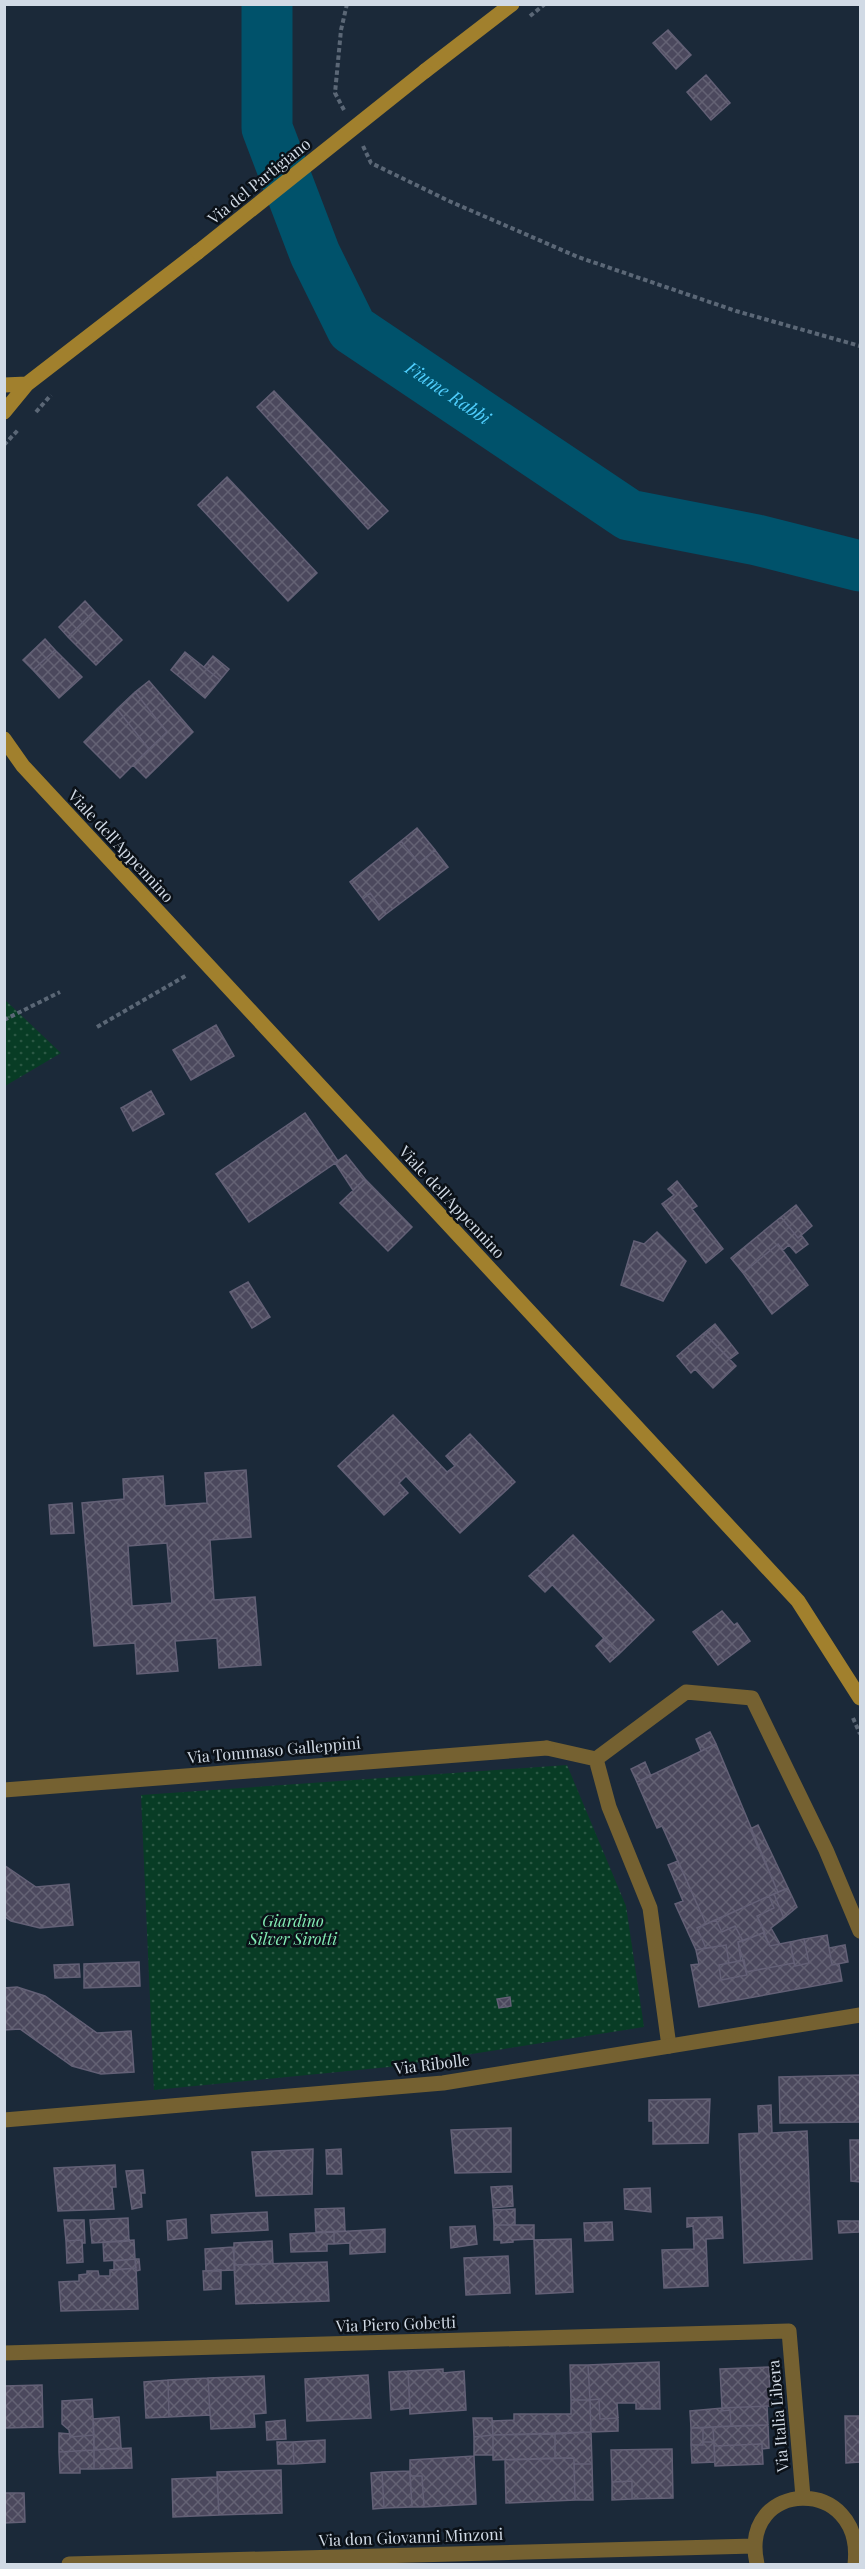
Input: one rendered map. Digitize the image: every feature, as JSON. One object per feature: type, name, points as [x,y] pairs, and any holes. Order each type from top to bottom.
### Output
[{"type":"main road","name":"Via del Partigiano","points":[[4,412],[27,384],[512,4]]},
{"type":"main road","points":[[4,386],[27,384]]},
{"type":"main road","name":"Viale dell'Appennino","points":[[4,739],[23,766],[798,1601],[861,1698]]},
{"type":"street","points":[[669,2046],[650,1908],[609,1807],[596,1759],[686,1692],[752,1698],[826,1850],[861,1931]]},
{"type":"street","name":"Via Tommaso Galleppini","points":[[4,1790],[547,1748],[596,1759]]},
{"type":"street","name":"Via Ribolle","points":[[4,2120],[443,2083],[861,2015]]},
{"type":"street","name":"Via Piero Gobetti","points":[[4,2353],[789,2331]]},
{"type":"street","name":"Via Italia Libera","points":[[789,2331],[803,2497]]},
{"type":"street","points":[[757,2565],[754,2546],[757,2531],[764,2518],[775,2507],[788,2500],[803,2497],[820,2499],[835,2506],[848,2518],[855,2534],[857,2555]]},
{"type":"street","name":"Via don Giovanni Minzoni","points":[[69,2565],[754,2546]]},
{"type":"path","points":[[449,201],[578,257],[736,311],[861,346]]},
{"type":"path","points":[[97,1027],[188,974]]},
{"type":"path","points":[[4,1020],[60,992]]},
{"type":"green space","points":[[4,999],[61,1053],[5,1086],[4,1086]]},
{"type":"green space","name":"Giardino Silver Sirotti","points":[[567,1765],[626,1906],[644,2027],[389,2067],[154,2090],[141,1795]]},
{"type":"building","points":[[668,30],[691,55],[676,69],[653,43]]},
{"type":"building","points":[[706,75],[730,103],[711,120],[687,92]]},
{"type":"building","points":[[274,391],[388,511],[368,529],[257,407]]},
{"type":"building","points":[[227,477],[317,573],[288,601],[198,505]]},
{"type":"building","points":[[85,601],[94,611],[68,637],[59,627]]},
{"type":"building","points":[[94,611],[122,640],[96,665],[68,637]]},
{"type":"building","points":[[45,639],[55,650],[33,670],[23,660]]},
{"type":"building","points":[[55,650],[82,677],[59,698],[33,670]]},
{"type":"building","points":[[185,652],[220,680],[205,698],[171,670]]},
{"type":"building","points":[[213,656],[229,669],[220,680],[204,667]]},
{"type":"building","points":[[149,681],[193,732],[146,778],[133,765],[167,732],[135,692]]},
{"type":"building","points":[[135,692],[167,732],[149,749],[117,709]]},
{"type":"building","points":[[117,709],[149,749],[120,778],[84,742]]},
{"type":"building","points":[[417,828],[435,850],[419,863],[401,841]]},
{"type":"building","points":[[401,841],[419,863],[435,850],[448,867],[386,914],[370,893],[363,899],[350,882]]},
{"type":"building","points":[[370,893],[386,914],[379,920],[363,899]]},
{"type":"building","points":[[216,1025],[234,1056],[191,1080],[173,1050]]},
{"type":"building","points":[[151,1091],[164,1114],[133,1131],[121,1108]]},
{"type":"building","points":[[305,1113],[338,1161],[249,1222],[216,1174]]},
{"type":"building","points":[[346,1155],[365,1179],[353,1190],[335,1163]]},
{"type":"building","points":[[365,1179],[412,1227],[388,1251],[340,1203]]},
{"type":"building","points":[[677,1181],[697,1206],[692,1209],[723,1249],[706,1263],[662,1204],[674,1195],[668,1189]]},
{"type":"building","points":[[796,1205],[812,1226],[798,1238],[781,1217]]},
{"type":"building","points":[[781,1217],[798,1238],[801,1235],[808,1244],[796,1253],[789,1245],[783,1250],[778,1244],[743,1273],[731,1258]]},
{"type":"building","points":[[657,1232],[686,1261],[663,1301],[621,1285],[634,1241],[644,1244]]},
{"type":"building","points":[[778,1244],[808,1285],[772,1314],[743,1273]]},
{"type":"building","points":[[248,1282],[270,1317],[252,1328],[230,1292]]},
{"type":"building","points":[[715,1324],[738,1353],[730,1359],[704,1333]]},
{"type":"building","points":[[704,1333],[736,1366],[713,1388],[695,1369],[691,1373],[677,1356]]},
{"type":"building","points":[[393,1415],[447,1472],[455,1466],[446,1456],[470,1434],[515,1482],[460,1533],[406,1476],[399,1483],[408,1493],[384,1515],[338,1466]]},
{"type":"building","points":[[246,1470],[251,1537],[210,1540],[214,1600],[255,1597],[261,1665],[219,1668],[217,1638],[175,1641],[178,1671],[137,1674],[135,1643],[94,1646],[82,1503],[124,1499],[123,1479],[163,1476],[165,1506],[207,1503],[205,1473]],"holes":[[[167,1543],[172,1603],[132,1606],[128,1546]]]},
{"type":"building","points":[[72,1503],[74,1533],[51,1534],[49,1505]]},
{"type":"building","points":[[573,1535],[654,1620],[619,1654],[537,1569]]},
{"type":"building","points":[[537,1569],[552,1585],[545,1592],[529,1576]]},
{"type":"building","points":[[722,1611],[734,1625],[737,1623],[750,1641],[718,1665],[693,1632]]},
{"type":"building","points":[[603,1639],[619,1654],[610,1662],[596,1646]]},
{"type":"building","points":[[710,1732],[716,1744],[701,1751],[696,1739]]},
{"type":"building","points":[[716,1744],[778,1892],[706,1924],[662,1826],[657,1828],[637,1782]]},
{"type":"building","points":[[645,1762],[651,1776],[637,1782],[631,1769]]},
{"type":"building","points":[[758,1825],[788,1888],[778,1892],[750,1829]]},
{"type":"building","points":[[678,1861],[706,1924],[697,1928],[706,1948],[696,1950],[675,1904],[683,1901],[668,1865]]},
{"type":"building","points":[[4,1865],[36,1887],[69,1884],[73,1925],[40,1928],[11,1921],[4,1916]]},
{"type":"building","points":[[788,1888],[797,1907],[784,1918],[774,1894]]},
{"type":"building","points":[[774,1894],[784,1918],[771,1928],[780,1944],[770,1946],[757,1916],[774,1908],[769,1896]]},
{"type":"building","points":[[769,1896],[774,1908],[757,1916],[765,1932],[743,1941],[735,1926],[722,1932],[716,1920]]},
{"type":"building","points":[[716,1920],[722,1932],[735,1926],[743,1941],[738,1942],[741,1961],[729,1963],[726,1945],[706,1948],[697,1928]]},
{"type":"building","points":[[763,1933],[770,1946],[790,1942],[794,1963],[746,1972],[738,1942]]},
{"type":"building","points":[[827,1935],[832,1965],[839,1964],[842,1981],[699,2007],[691,1965],[699,1964],[696,1950],[726,1945],[729,1963],[719,1965],[721,1980],[747,1975],[746,1972],[794,1963],[795,1966],[809,1963],[804,1939]]},
{"type":"building","points":[[804,1939],[809,1963],[795,1966],[790,1942]]},
{"type":"building","points":[[845,1945],[848,1962],[832,1965],[829,1948]]},
{"type":"building","points":[[744,1960],[747,1975],[721,1980],[719,1965]]},
{"type":"building","points":[[139,1962],[140,1986],[84,1988],[84,1964]]},
{"type":"building","points":[[79,1964],[80,1977],[55,1978],[54,1965]]},
{"type":"building","points":[[17,1987],[45,1996],[97,2033],[131,2031],[134,2072],[101,2074],[72,2066],[20,2029],[4,2030],[4,1988]]},
{"type":"building","points":[[510,1997],[511,2006],[499,2008],[497,1999]]},
{"type":"building","points":[[860,2075],[860,2122],[780,2123],[779,2077]]},
{"type":"building","points":[[710,2099],[708,2143],[653,2144],[653,2121],[649,2121],[649,2100]]},
{"type":"building","points":[[771,2105],[772,2133],[807,2131],[812,2259],[744,2263],[739,2134],[759,2133],[758,2106]]},
{"type":"building","points":[[511,2128],[511,2172],[455,2173],[451,2130]]},
{"type":"building","points":[[850,2140],[860,2140],[860,2182],[851,2181]]},
{"type":"building","points":[[313,2149],[312,2194],[256,2196],[252,2152]]},
{"type":"building","points":[[341,2149],[342,2174],[327,2174],[326,2150]]},
{"type":"building","points":[[115,2165],[116,2187],[112,2187],[114,2209],[58,2211],[54,2168]]},
{"type":"building","points":[[143,2170],[145,2193],[141,2193],[142,2207],[132,2209],[126,2171]]},
{"type":"building","points":[[512,2186],[513,2206],[493,2208],[491,2187]]},
{"type":"building","points":[[650,2188],[651,2212],[625,2209],[624,2189]]},
{"type":"building","points":[[344,2208],[345,2231],[316,2232],[315,2209]]},
{"type":"building","points":[[515,2209],[515,2225],[494,2225],[493,2210]]},
{"type":"building","points":[[267,2212],[268,2230],[212,2233],[211,2215]]},
{"type":"building","points":[[722,2217],[723,2238],[706,2239],[708,2286],[664,2288],[662,2250],[694,2249],[693,2226],[687,2227],[687,2218]]},
{"type":"building","points":[[128,2218],[129,2241],[92,2243],[90,2220]]},
{"type":"building","points":[[186,2219],[187,2238],[168,2240],[167,2221]]},
{"type":"building","points":[[64,2220],[84,2220],[85,2243],[82,2243],[82,2240],[66,2241]]},
{"type":"building","points":[[838,2221],[859,2221],[859,2232],[839,2233]]},
{"type":"building","points":[[612,2222],[613,2240],[585,2241],[584,2223]]},
{"type":"building","points":[[494,2225],[534,2225],[534,2239],[501,2243],[501,2240],[494,2240]]},
{"type":"building","points":[[475,2226],[477,2244],[451,2248],[450,2227]]},
{"type":"building","points":[[385,2229],[385,2252],[350,2254],[350,2243],[334,2244],[334,2232]]},
{"type":"building","points":[[334,2232],[334,2244],[327,2244],[327,2251],[291,2252],[290,2234]]},
{"type":"building","points":[[571,2239],[573,2292],[536,2294],[534,2240]]},
{"type":"building","points":[[82,2240],[83,2262],[67,2263],[66,2241]]},
{"type":"building","points":[[134,2240],[135,2259],[104,2261],[103,2242]]},
{"type":"building","points":[[272,2241],[273,2264],[234,2265],[234,2243]]},
{"type":"building","points":[[233,2247],[235,2270],[206,2271],[205,2249]]},
{"type":"building","points":[[508,2256],[510,2293],[466,2295],[464,2258]]},
{"type":"building","points":[[135,2259],[136,2268],[114,2270],[114,2261]]},
{"type":"building","points":[[135,2259],[139,2259],[140,2270],[136,2271]]},
{"type":"building","points":[[327,2262],[329,2301],[236,2304],[234,2265]]},
{"type":"building","points":[[136,2268],[138,2309],[61,2311],[59,2282],[79,2281],[79,2275],[87,2274],[87,2271],[98,2271],[99,2276],[110,2276],[110,2270]]},
{"type":"building","points":[[221,2270],[221,2289],[204,2290],[203,2271]]},
{"type":"building","points":[[659,2362],[660,2409],[636,2409],[636,2403],[617,2403],[618,2418],[600,2419],[599,2399],[590,2400],[588,2365]]},
{"type":"building","points":[[570,2365],[588,2365],[590,2400],[571,2400]]},
{"type":"building","points":[[769,2367],[770,2406],[722,2408],[720,2369]]},
{"type":"building","points":[[443,2369],[443,2373],[464,2371],[466,2410],[410,2414],[408,2371]]},
{"type":"building","points":[[408,2371],[410,2408],[391,2410],[389,2372]]},
{"type":"building","points":[[368,2375],[371,2418],[307,2421],[305,2379]]},
{"type":"building","points":[[264,2376],[266,2413],[254,2414],[255,2427],[211,2429],[208,2378]]},
{"type":"building","points":[[208,2378],[210,2415],[169,2417],[168,2380]]},
{"type":"building","points":[[168,2380],[169,2417],[146,2418],[144,2382]]},
{"type":"building","points":[[42,2385],[43,2427],[4,2428],[4,2386]]},
{"type":"building","points":[[92,2399],[94,2435],[70,2437],[69,2430],[62,2424],[62,2401]]},
{"type":"building","points":[[599,2399],[600,2419],[618,2418],[618,2431],[591,2432],[590,2400]]},
{"type":"building","points":[[571,2400],[590,2400],[591,2432],[493,2435],[492,2421],[514,2420],[514,2414],[571,2414]]},
{"type":"building","points":[[767,2406],[768,2425],[731,2426],[730,2410],[721,2411],[722,2408]]},
{"type":"building","points":[[722,2408],[721,2411],[730,2410],[731,2426],[691,2428],[690,2411]]},
{"type":"building","points":[[845,2416],[860,2416],[860,2462],[846,2463]]},
{"type":"building","points":[[119,2417],[121,2448],[94,2450],[93,2419]]},
{"type":"building","points":[[473,2418],[492,2418],[493,2435],[474,2437]]},
{"type":"building","points":[[285,2420],[286,2439],[267,2440],[266,2422]]},
{"type":"building","points":[[768,2425],[769,2448],[762,2449],[762,2444],[714,2446],[713,2427]]},
{"type":"building","points":[[713,2427],[714,2442],[703,2442],[703,2428]]},
{"type":"building","points":[[691,2428],[703,2428],[703,2445],[691,2445]]},
{"type":"building","points":[[591,2432],[592,2464],[574,2464],[574,2458],[555,2458],[555,2434]]},
{"type":"building","points":[[59,2433],[70,2434],[70,2437],[94,2435],[94,2450],[59,2452]]},
{"type":"building","points":[[555,2434],[555,2458],[493,2460],[493,2435]]},
{"type":"building","points":[[493,2435],[493,2455],[474,2455],[474,2437]]},
{"type":"building","points":[[325,2440],[325,2462],[294,2464],[293,2442]]},
{"type":"building","points":[[277,2442],[293,2442],[294,2464],[278,2464]]},
{"type":"building","points":[[703,2442],[714,2442],[715,2462],[692,2463],[691,2445],[703,2445]]},
{"type":"building","points":[[762,2444],[763,2464],[715,2466],[714,2446]]},
{"type":"building","points":[[131,2448],[132,2468],[94,2469],[94,2450]]},
{"type":"building","points":[[672,2449],[673,2498],[632,2499],[632,2481],[612,2482],[611,2450]]},
{"type":"building","points":[[94,2450],[94,2469],[80,2469],[80,2473],[60,2473],[59,2452]]},
{"type":"building","points":[[474,2456],[476,2504],[424,2507],[422,2476],[410,2476],[410,2460]]},
{"type":"building","points":[[574,2458],[575,2500],[506,2503],[505,2460]]},
{"type":"building","points":[[574,2464],[592,2464],[593,2500],[575,2500]]},
{"type":"building","points":[[281,2470],[282,2513],[219,2515],[217,2472]]},
{"type":"building","points":[[410,2471],[412,2507],[384,2508],[382,2472]]},
{"type":"building","points":[[382,2472],[384,2508],[373,2509],[371,2473]]},
{"type":"building","points":[[410,2476],[422,2476],[424,2507],[412,2507]]},
{"type":"building","points":[[217,2477],[219,2515],[173,2517],[172,2479]]},
{"type":"building","points":[[632,2481],[632,2499],[612,2500],[612,2482]]},
{"type":"building","points":[[4,2487],[5,2493],[24,2493],[25,2522],[4,2523]]},
{"type":"waterway","name":"Fiume Rabbi","points":[[267,4],[267,128],[315,254],[352,329],[629,515],[757,540],[860,566]]}]
